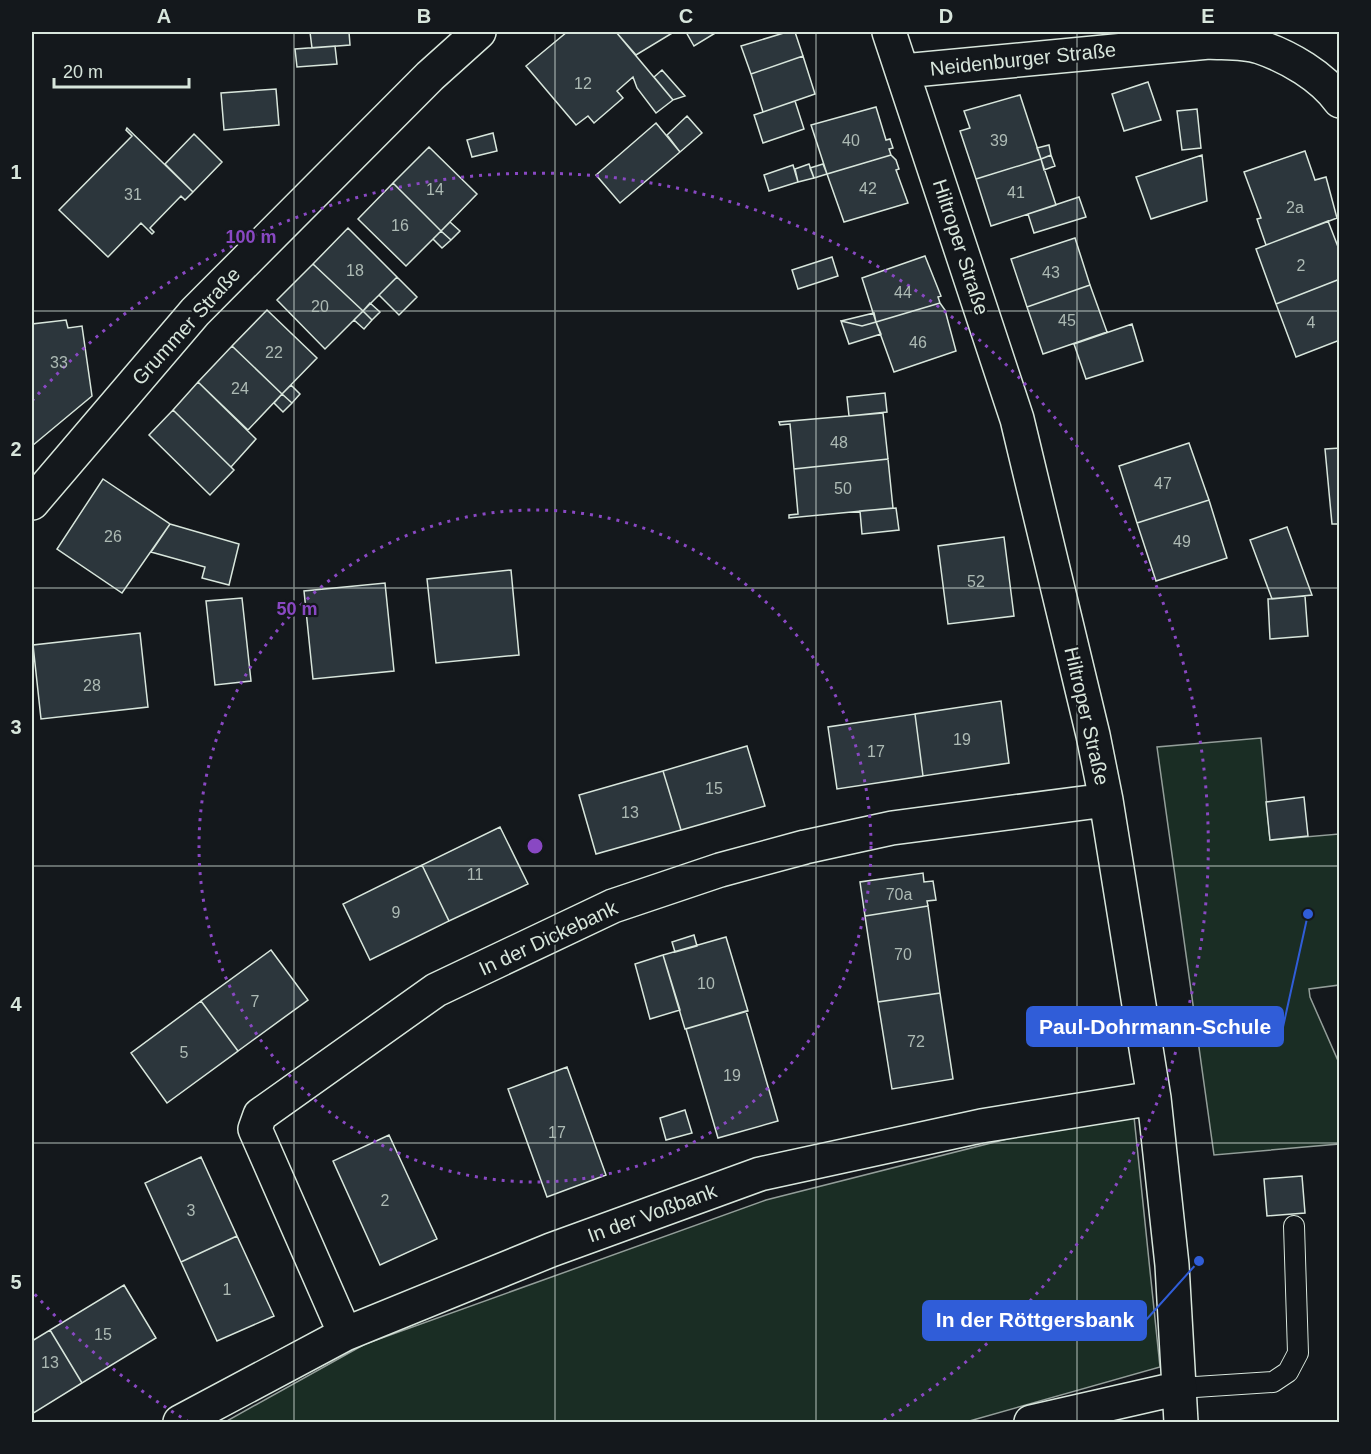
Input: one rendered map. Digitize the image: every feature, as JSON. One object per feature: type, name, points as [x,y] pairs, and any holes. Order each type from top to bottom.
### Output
[{"type":"street","name":"Grummer Straße","points":[[32,503],[195,312],[430,76],[479,32]]},
{"type":"street","name":"Hiltroper Straße","points":[[889,32],[1017,419],[1106,800],[1154,1098],[1172,1265],[1181,1422]]},
{"type":"street","name":"Neidenburger Straße","points":[[903,71],[1209,42],[1258,46],[1296,63],[1331,89],[1340,101]]},
{"type":"street","name":"In der Dickebank","points":[[345,1334],[255,1129],[260,1115],[436,990],[613,906],[720,870],[805,847],[892,828],[1106,800]]},
{"type":"street","name":"In der Voßbank","points":[[180,1422],[345,1334],[550,1250],[760,1174],[981,1126],[1154,1098]]},
{"type":"street","points":[[1031,1422],[1180,1388]]},
{"type":"lane","points":[[1180,1388],[1273,1382],[1288,1372],[1298,1353],[1294,1226]]},
{"type":"green space","points":[[1261,738],[1270,840],[1339,834],[1339,985],[1309,989],[1310,997],[1339,1063],[1339,1144],[1214,1155],[1157,747]]},
{"type":"green space","points":[[1133,1107],[1160,1367],[966,1422],[225,1422],[365,1344],[766,1200]]},
{"type":"building","points":[[310,32],[349,32],[350,45],[312,48]]},
{"type":"building","points":[[567,32],[616,32],[673,100],[656,113],[637,88],[633,77],[617,91],[623,98],[594,123],[588,116],[576,125],[526,66]]},
{"type":"building","points":[[616,32],[674,32],[636,55]]},
{"type":"building","points":[[686,32],[717,32],[694,46]]},
{"type":"building","points":[[787,32],[795,32],[803,56],[751,74],[741,46]]},
{"type":"building","points":[[335,46],[337,64],[297,67],[295,49]]},
{"type":"building","points":[[803,56],[815,94],[763,112],[751,74]]},
{"type":"building","points":[[662,70],[685,96],[673,100],[654,77]]},
{"type":"building","points":[[1148,82],[1161,120],[1124,131],[1112,94]]},
{"type":"building","points":[[276,89],[279,125],[224,130],[221,93]]},
{"type":"building","points":[[1020,95],[1041,159],[976,179],[960,131],[970,128],[964,111]]},
{"type":"building","points":[[795,101],[804,129],[763,143],[754,115]]},
{"type":"building","points":[[876,107],[886,140],[890,139],[893,148],[889,149],[891,155],[827,174],[811,125]]},
{"type":"building","points":[[1197,109],[1201,148],[1182,150],[1177,111]]},
{"type":"building","points":[[687,116],[702,133],[680,152],[667,135]]},
{"type":"building","points":[[656,123],[680,152],[620,203],[596,175]]},
{"type":"building","points":[[127,128],[193,192],[185,200],[181,196],[150,228],[154,232],[152,234],[141,223],[108,257],[59,210],[132,136],[126,130]]},
{"type":"building","points":[[493,133],[497,151],[472,157],[467,140]]},
{"type":"building","points":[[194,134],[222,162],[193,192],[165,164]]},
{"type":"building","points":[[1049,145],[1051,155],[1041,159],[1037,148]]},
{"type":"building","points":[[429,147],[477,194],[441,231],[393,183]]},
{"type":"building","points":[[1305,151],[1315,180],[1326,177],[1337,218],[1266,245],[1257,219],[1261,218],[1244,172]]},
{"type":"building","points":[[891,155],[896,160],[899,169],[896,170],[908,203],[844,222],[827,174]]},
{"type":"building","points":[[1051,155],[1055,166],[1044,170],[1041,159]]},
{"type":"building","points":[[1202,155],[1207,201],[1151,219],[1136,177]]},
{"type":"building","points":[[1041,159],[1056,205],[991,226],[976,179]]},
{"type":"building","points":[[809,164],[814,178],[798,182],[795,169]]},
{"type":"building","points":[[823,164],[827,174],[814,178],[810,168]]},
{"type":"building","points":[[793,165],[798,182],[769,191],[764,175]]},
{"type":"building","points":[[393,183],[441,231],[406,266],[358,219]]},
{"type":"building","points":[[1079,197],[1086,217],[1034,233],[1028,214]]},
{"type":"building","points":[[1328,221],[1340,252],[1340,279],[1276,304],[1256,249]]},
{"type":"building","points":[[450,222],[460,231],[451,240],[441,231]]},
{"type":"building","points":[[348,228],[397,277],[363,311],[313,264]]},
{"type":"building","points":[[441,231],[451,240],[442,248],[433,239]]},
{"type":"building","points":[[1075,238],[1090,285],[1027,307],[1011,259]]},
{"type":"building","points":[[925,256],[941,296],[938,297],[940,303],[876,322],[862,278]]},
{"type":"building","points":[[832,257],[838,276],[798,289],[792,270]]},
{"type":"building","points":[[313,264],[363,311],[325,349],[277,300]]},
{"type":"building","points":[[397,277],[417,297],[399,315],[379,295]]},
{"type":"building","points":[[1340,279],[1340,340],[1296,357],[1276,304]]},
{"type":"building","points":[[1090,285],[1107,332],[1043,354],[1027,307]]},
{"type":"building","points":[[370,303],[380,312],[372,320],[363,311]]},
{"type":"building","points":[[940,303],[945,310],[956,351],[894,372],[876,322]]},
{"type":"building","points":[[267,310],[317,358],[282,394],[232,346]]},
{"type":"building","points":[[363,311],[372,320],[364,329],[354,320]]},
{"type":"building","points":[[874,313],[876,322],[862,326],[841,321]]},
{"type":"building","points":[[66,320],[68,328],[82,326],[92,396],[32,446],[32,324]]},
{"type":"building","points":[[841,321],[862,326],[876,322],[881,334],[849,344]]},
{"type":"building","points":[[1132,324],[1143,361],[1086,379],[1074,344]]},
{"type":"building","points":[[232,346],[282,394],[248,430],[198,382]]},
{"type":"building","points":[[198,382],[256,439],[231,467],[173,410]]},
{"type":"building","points":[[291,385],[300,394],[292,403],[282,394]]},
{"type":"building","points":[[885,393],[887,412],[849,416],[847,397]]},
{"type":"building","points":[[282,394],[292,403],[283,412],[274,403]]},
{"type":"building","points":[[173,410],[234,470],[210,495],[149,435]]},
{"type":"building","points":[[883,413],[888,459],[794,469],[790,424],[780,425],[779,422]]},
{"type":"building","points":[[1189,443],[1209,500],[1137,523],[1119,466]]},
{"type":"building","points":[[1340,448],[1340,524],[1332,524],[1325,449]]},
{"type":"building","points":[[888,459],[893,508],[789,518],[789,515],[798,514],[794,469]]},
{"type":"building","points":[[103,479],[170,524],[122,593],[57,549]]},
{"type":"building","points":[[1209,500],[1227,558],[1156,581],[1137,523]]},
{"type":"building","points":[[896,508],[899,530],[862,534],[860,511]]},
{"type":"building","points":[[170,524],[239,544],[229,585],[202,578],[205,567],[151,552]]},
{"type":"building","points":[[1287,527],[1312,595],[1272,599],[1250,540]]},
{"type":"building","points":[[1004,537],[1014,616],[948,624],[938,546]]},
{"type":"building","points":[[511,570],[519,655],[436,663],[427,579]]},
{"type":"building","points":[[385,583],[394,671],[313,679],[304,591]]},
{"type":"building","points":[[1305,596],[1308,636],[1270,639],[1268,599]]},
{"type":"building","points":[[242,598],[251,681],[215,685],[206,601]]},
{"type":"building","points":[[140,633],[148,707],[41,719],[33,645]]},
{"type":"building","points":[[1001,701],[1009,763],[923,776],[915,714]]},
{"type":"building","points":[[915,714],[923,776],[837,789],[828,727]]},
{"type":"building","points":[[747,746],[765,806],[681,830],[663,771]]},
{"type":"building","points":[[663,771],[681,830],[596,854],[579,795]]},
{"type":"building","points":[[1304,797],[1308,836],[1270,840],[1266,802]]},
{"type":"building","points":[[500,827],[528,884],[449,921],[422,865]]},
{"type":"building","points":[[422,865],[449,921],[370,960],[343,904]]},
{"type":"building","points":[[923,873],[924,882],[933,881],[936,900],[927,901],[928,906],[865,916],[860,882]]},
{"type":"building","points":[[928,906],[940,993],[878,1002],[865,916]]},
{"type":"building","points":[[694,935],[697,946],[675,952],[672,942]]},
{"type":"building","points":[[726,937],[748,1011],[685,1029],[663,955]]},
{"type":"building","points":[[271,950],[308,1000],[238,1051],[201,1001]]},
{"type":"building","points":[[663,955],[680,1010],[650,1019],[635,964]]},
{"type":"building","points":[[940,993],[953,1079],[892,1089],[878,1002]]},
{"type":"building","points":[[201,1001],[238,1051],[167,1103],[131,1053]]},
{"type":"building","points":[[746,1011],[778,1121],[718,1138],[686,1029]]},
{"type":"building","points":[[567,1067],[606,1175],[547,1197],[508,1089]]},
{"type":"building","points":[[685,1110],[692,1133],[666,1140],[660,1118]]},
{"type":"building","points":[[389,1135],[437,1239],[380,1265],[333,1161]]},
{"type":"building","points":[[201,1157],[237,1236],[181,1262],[145,1183]]},
{"type":"building","points":[[1302,1176],[1305,1213],[1267,1216],[1264,1179]]},
{"type":"building","points":[[237,1236],[274,1316],[217,1341],[181,1262]]},
{"type":"building","points":[[124,1285],[156,1338],[82,1383],[50,1330]]},
{"type":"building","points":[[50,1330],[82,1383],[32,1414],[32,1341]]},
{"type":"place","name":"Paul-Dohrmann-Schule","points":[[1308,914]]},
{"type":"place","name":"In der Röttgersbank","points":[[1199,1261]]}]
